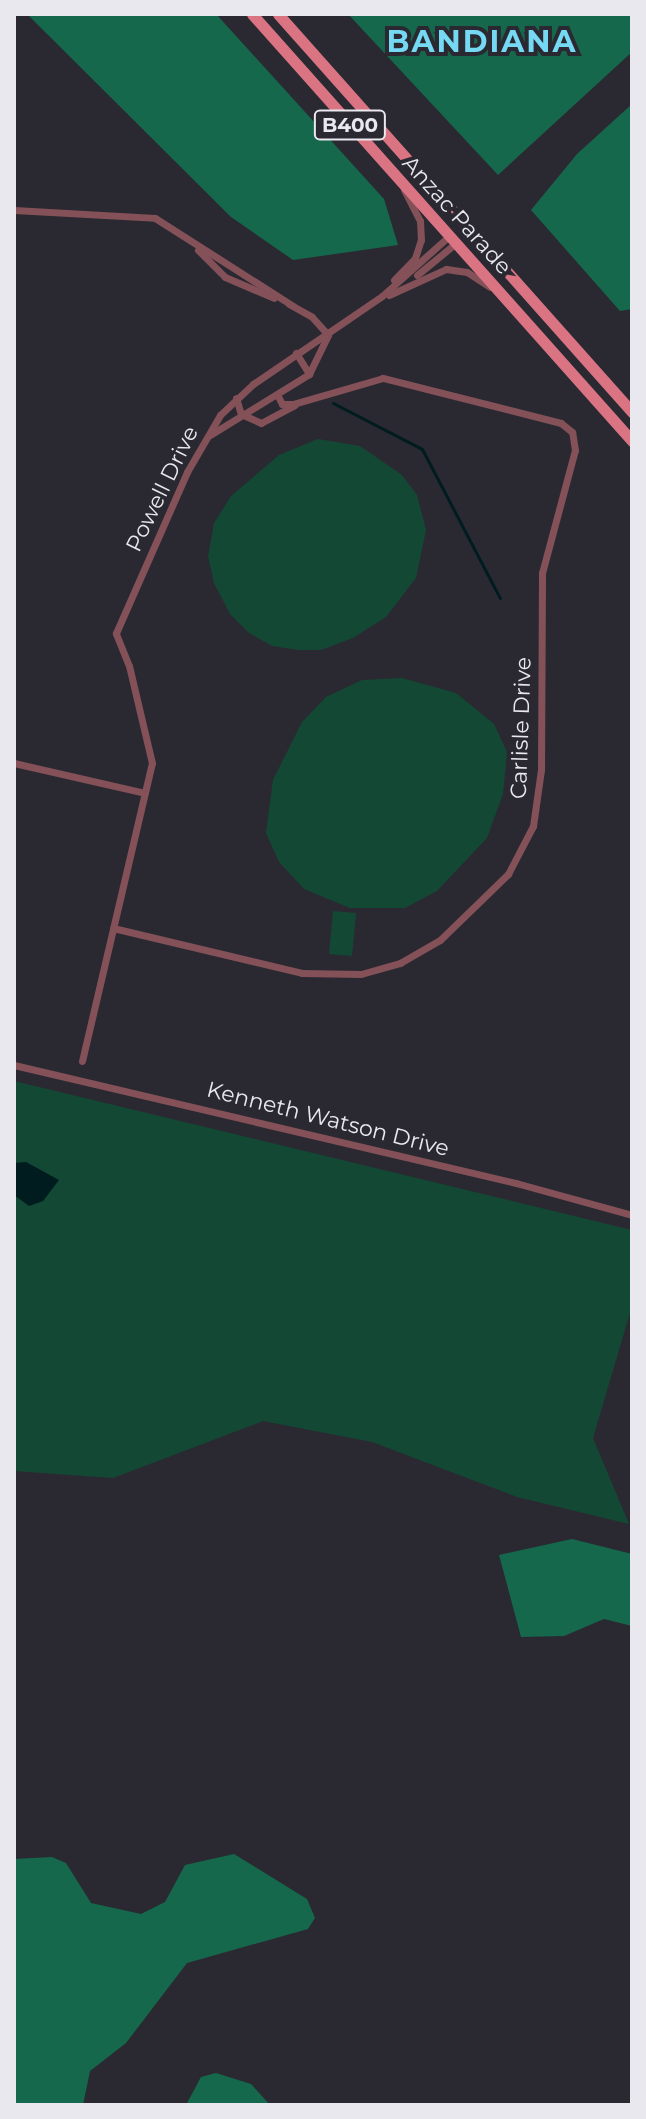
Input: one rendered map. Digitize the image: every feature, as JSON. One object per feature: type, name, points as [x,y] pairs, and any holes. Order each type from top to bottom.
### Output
[{"type":"main road","name":"Anzac Parade","points":[[252,14],[632,441]]},
{"type":"main road","name":"Anzac Parade","points":[[278,14],[632,412]]},
{"type":"main road","points":[[452,240],[466,225]]},
{"type":"street","points":[[371,305],[412,261],[421,244],[420,221],[396,177]]},
{"type":"street","points":[[14,210],[148,216],[293,306],[328,335],[309,374],[206,439]]},
{"type":"street","name":"Powell Drive","points":[[145,793],[151,751],[116,633],[206,439],[236,398],[296,353],[371,305],[452,240]]},
{"type":"street","points":[[191,243],[225,277],[293,306]]},
{"type":"street","points":[[371,305],[427,274],[449,269],[472,274],[512,307]]},
{"type":"street","points":[[296,353],[309,374]]},
{"type":"street","name":"Carlisle Drive","points":[[113,928],[302,973],[361,974],[400,963],[440,940],[508,874],[531,832],[541,770],[542,573],[575,453],[574,435],[561,423],[383,378],[300,402],[267,422],[243,416]]},
{"type":"street","points":[[278,396],[283,405],[300,402]]},
{"type":"street","points":[[236,398],[243,416]]},
{"type":"street","points":[[14,763],[145,793],[82,1061]]},
{"type":"street","name":"Kenneth Watson Drive","points":[[14,1065],[485,1175],[632,1215]]},
{"type":"green space","points":[[27,14],[216,14],[384,199],[398,245],[293,260],[231,217]]},
{"type":"green space","points":[[348,14],[632,14],[632,52],[498,175]]},
{"type":"green space","points":[[632,104],[632,309],[620,311],[531,210],[577,154]]},
{"type":"green space","points":[[318,439],[360,446],[402,475],[417,495],[426,530],[416,578],[386,617],[353,638],[321,650],[272,646],[249,633],[230,614],[214,583],[208,556],[214,523],[231,496],[279,455]]},
{"type":"green space","points":[[402,678],[456,693],[494,724],[507,752],[503,794],[487,838],[437,891],[405,908],[350,908],[304,889],[279,862],[266,833],[273,780],[302,722],[326,697],[362,680]]},
{"type":"green space","points":[[333,911],[356,913],[352,956],[329,954]]},
{"type":"green space","points":[[14,1081],[632,1230],[632,1306],[593,1438],[629,1524],[517,1497],[372,1442],[263,1421],[113,1478],[14,1471]]},
{"type":"green space","points":[[572,1539],[632,1554],[632,1626],[604,1619],[564,1636],[521,1637],[499,1555]]},
{"type":"green space","points":[[234,1854],[307,1899],[315,1918],[308,1929],[187,1963],[126,2043],[90,2071],[83,2105],[14,2105],[14,1859],[52,1857],[66,1863],[91,1903],[141,1914],[165,1902],[185,1865]]},
{"type":"green space","points":[[216,2073],[251,2084],[270,2105],[186,2105],[201,2077]]},
{"type":"shaded area","points":[[26,1162],[59,1180],[43,1201],[29,1206],[14,1195],[14,1163]]},
{"type":"waterway","points":[[333,403],[422,449],[500,598]]},
{"type":"district","name":"BANDIANA","points":[[482,42]]}]
